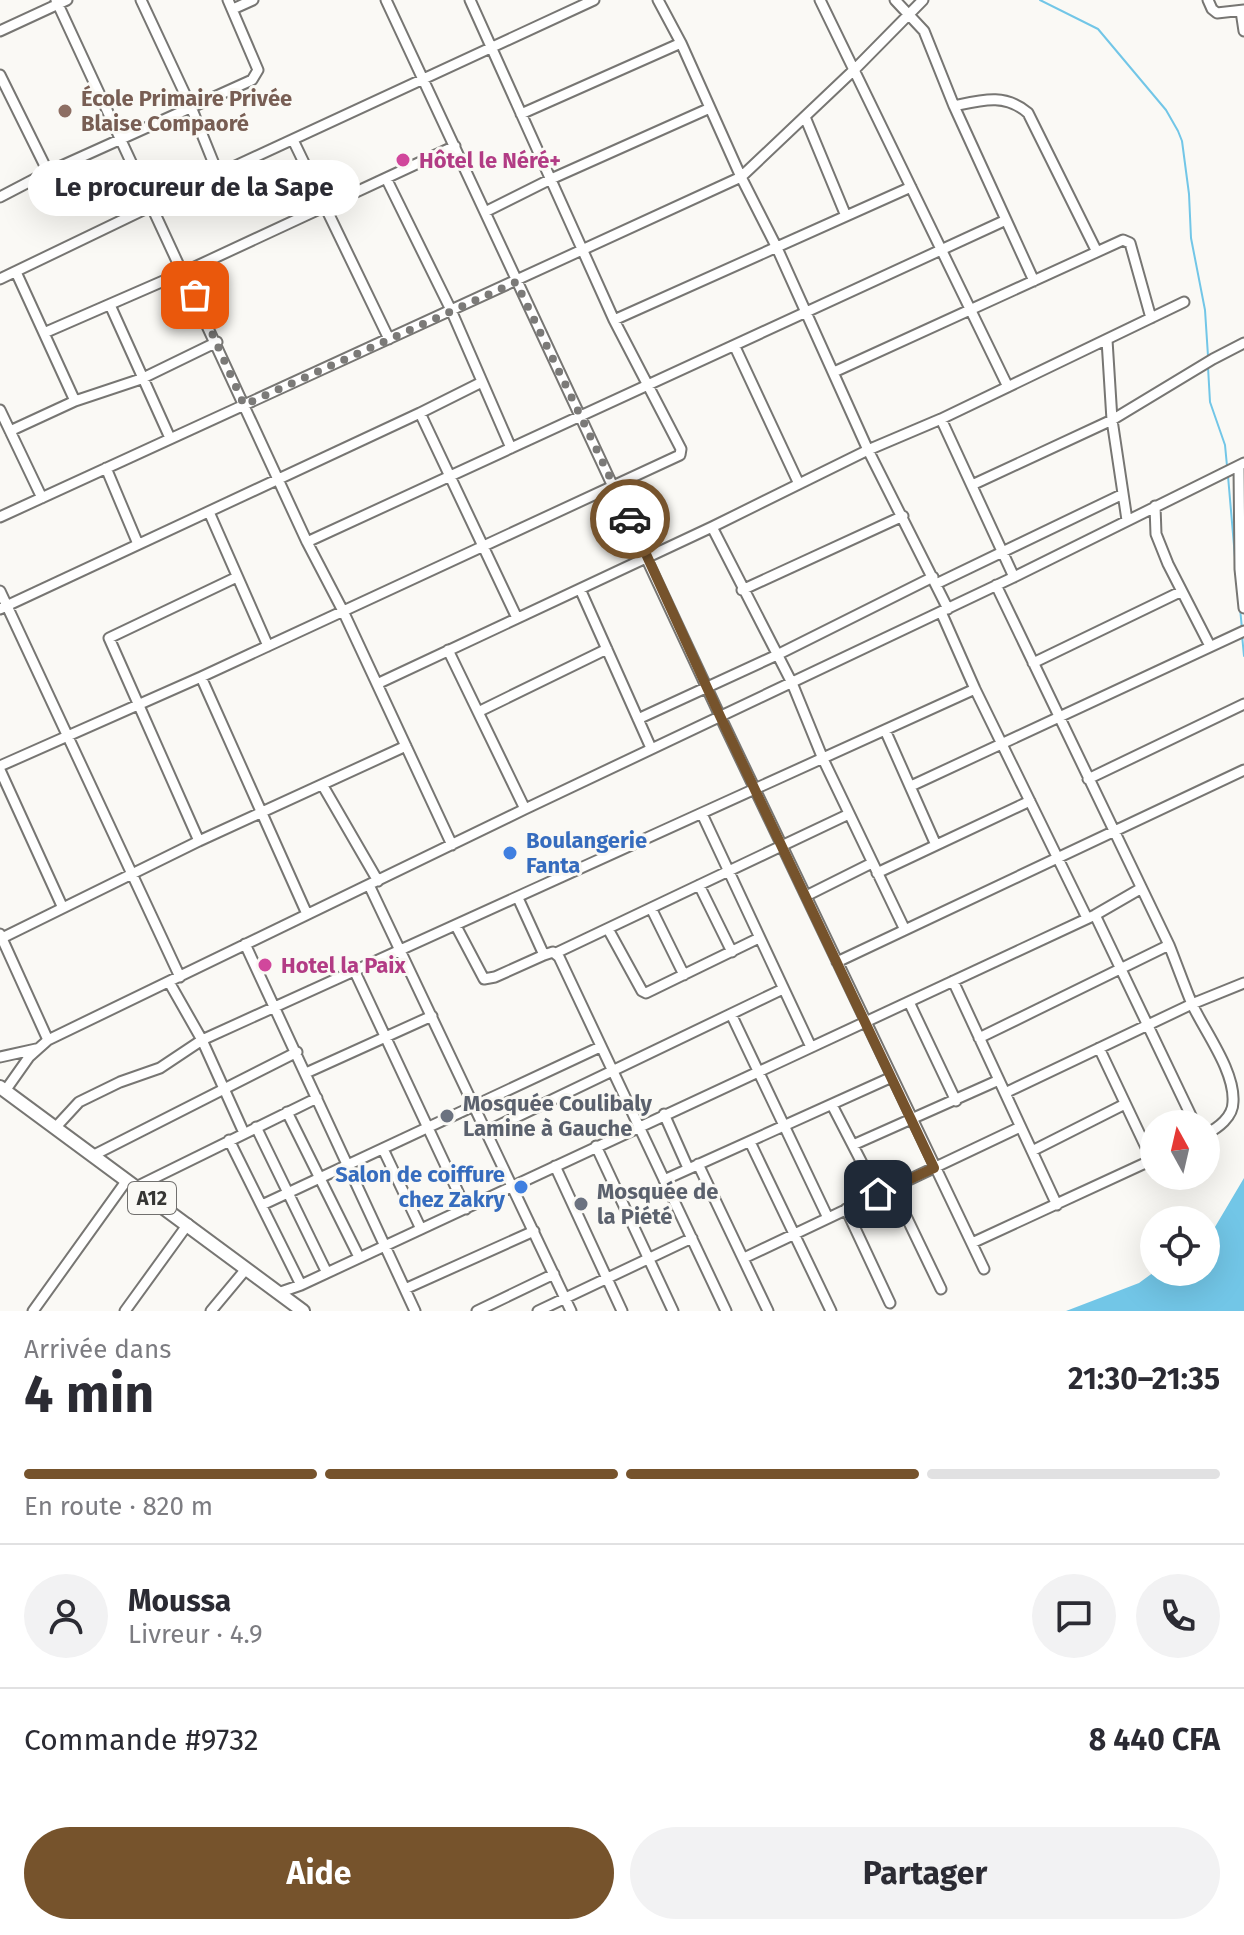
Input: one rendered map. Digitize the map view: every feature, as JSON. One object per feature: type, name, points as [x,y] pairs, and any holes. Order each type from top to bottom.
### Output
[{"type":"main road","name":"A12","points":[[2,1089],[303,1311]]},
{"type":"street","points":[[141,0],[191,107],[218,174]]},
{"type":"street","points":[[0,197],[48,172],[252,80],[258,70],[231,5],[253,0]]},
{"type":"street","points":[[386,0],[579,418],[614,485],[720,716],[984,1269]]},
{"type":"street","points":[[62,906],[0,768],[680,455],[681,449],[614,320],[470,0]]},
{"type":"street","points":[[0,279],[594,0]]},
{"type":"street","points":[[658,0],[777,248],[868,450],[934,581],[975,689],[1058,858],[1123,969],[1188,1110]]},
{"type":"street","points":[[820,0],[856,68],[1008,387]]},
{"type":"street","points":[[895,0],[924,31],[954,106],[1034,281]]},
{"type":"street","points":[[0,517],[741,177],[923,0]]},
{"type":"street","points":[[1208,0],[1217,13],[1243,10],[1244,31]]},
{"type":"street","points":[[0,31],[61,1],[307,542],[343,611],[452,845]]},
{"type":"street","points":[[521,114],[681,43]]},
{"type":"street","points":[[0,75],[48,172]]},
{"type":"street","points":[[954,106],[980,100],[1007,100],[1028,113],[1097,252]]},
{"type":"street","points":[[485,212],[710,108]]},
{"type":"street","points":[[805,117],[846,216]]},
{"type":"street","points":[[293,140],[389,339]]},
{"type":"street","points":[[44,333],[184,272],[455,146]]},
{"type":"street","points":[[386,178],[451,310],[511,448]]},
{"type":"street","points":[[614,320],[911,187]]},
{"type":"street","points":[[307,542],[1006,220]]},
{"type":"street","points":[[834,372],[1123,240],[1130,243],[1151,318]]},
{"type":"street","points":[[16,272],[75,401]]},
{"type":"street","points":[[377,684],[1184,302]]},
{"type":"street","points":[[110,305],[170,438]]},
{"type":"street","points":[[1107,340],[1112,420],[1127,520]]},
{"type":"street","points":[[10,431],[75,401],[141,379],[217,342]]},
{"type":"street","points":[[972,485],[1112,420],[1244,343]]},
{"type":"street","points":[[735,347],[799,484]]},
{"type":"street","points":[[3,607],[482,382]]},
{"type":"street","points":[[0,410],[42,498]]},
{"type":"street","points":[[420,413],[517,618]]},
{"type":"street","points":[[941,419],[1014,577]]},
{"type":"street","points":[[2,1089],[48,1040],[651,748],[1014,577],[1241,464],[1243,544],[1240,569],[1244,608]]},
{"type":"street","points":[[106,468],[138,544]]},
{"type":"street","points":[[638,719],[1123,494]]},
{"type":"street","points":[[1155,506],[1156,534],[1180,592],[1210,646]]},
{"type":"street","points":[[209,512],[268,646]]},
{"type":"street","points":[[742,590],[903,516]]},
{"type":"street","points":[[712,527],[792,683],[823,759],[905,930]]},
{"type":"street","points":[[199,841],[109,638],[237,577]]},
{"type":"street","points":[[996,585],[1169,945],[1192,1004],[1224,1065],[1234,1103],[1230,1115],[1220,1125]]},
{"type":"street","points":[[580,589],[651,748]]},
{"type":"street","points":[[0,591],[3,607],[68,737],[180,977]]},
{"type":"street","points":[[1033,663],[1180,592]]},
{"type":"street","points":[[911,786],[1244,631]]},
{"type":"street","points":[[478,712],[607,649]]},
{"type":"street","points":[[448,650],[525,809]]},
{"type":"street","points":[[201,677],[307,914]]},
{"type":"street","points":[[55,1128],[79,1102],[120,1082],[160,1068],[202,1040],[975,689]]},
{"type":"street","points":[[1088,779],[1244,704]]},
{"type":"street","points":[[885,730],[936,845]]},
{"type":"street","points":[[48,1040],[1,936],[406,746]]},
{"type":"street","points":[[837,962],[1244,770]]},
{"type":"street","points":[[323,786],[373,883],[401,951],[571,1311]]},
{"type":"street","points":[[877,873],[1030,801]]},
{"type":"street","points":[[702,814],[811,1047]]},
{"type":"street","points":[[456,926],[484,979],[495,977],[549,952],[556,953],[849,814]]},
{"type":"street","points":[[806,896],[872,863]]},
{"type":"street","points":[[699,885],[732,952]]},
{"type":"street","points":[[278,1293],[466,1209],[1091,917],[1140,889]]},
{"type":"street","points":[[518,898],[544,955]]},
{"type":"street","points":[[651,908],[684,975]]},
{"type":"street","points":[[608,929],[642,991],[646,993],[759,938]]},
{"type":"street","points":[[245,944],[415,1311]]},
{"type":"street","points":[[979,1038],[1169,945]]},
{"type":"street","points":[[556,953],[726,1311]]},
{"type":"street","points":[[355,972],[466,1209]]},
{"type":"street","points":[[953,981],[1057,1205]]},
{"type":"street","points":[[169,982],[202,1040],[244,1133]]},
{"type":"street","points":[[1005,1093],[1192,1004],[1244,983]]},
{"type":"street","points":[[487,1131],[783,989]]},
{"type":"street","points":[[909,1002],[956,1101]]},
{"type":"street","points":[[731,1014],[828,1218]]},
{"type":"street","points":[[306,1073],[432,1016]]},
{"type":"street","points":[[262,1205],[600,1047]]},
{"type":"street","points":[[0,1057],[40,1048]]},
{"type":"street","points":[[1099,1048],[1140,1133]]},
{"type":"street","points":[[94,1155],[297,1052]]},
{"type":"street","points":[[664,1180],[892,1077]]},
{"type":"street","points":[[853,1145],[999,1080]]},
{"type":"street","points":[[33,1311],[132,1184],[317,1098]]},
{"type":"street","points":[[1032,1151],[1125,1104]]},
{"type":"street","points":[[832,1105],[878,1194]]},
{"type":"street","points":[[287,1112],[322,1177],[359,1257]]},
{"type":"street","points":[[664,1114],[744,1258],[768,1311]]},
{"type":"street","points":[[256,1127],[327,1273]]},
{"type":"street","points":[[744,1258],[1020,1127]]},
{"type":"street","points":[[229,1140],[301,1285]]},
{"type":"street","points":[[750,1142],[831,1311]]},
{"type":"street","points":[[596,1146],[673,1311]]},
{"type":"street","points":[[383,1149],[421,1229]]},
{"type":"street","points":[[972,1243],[1140,1165]]},
{"type":"street","points":[[555,1166],[622,1311]]},
{"type":"street","points":[[892,1187],[941,1289]]},
{"type":"street","points":[[846,1209],[890,1303]]},
{"type":"street","points":[[125,1311],[188,1224]]},
{"type":"street","points":[[405,1289],[534,1231]]},
{"type":"street","points":[[538,1311],[692,1238]]},
{"type":"street","points":[[211,1311],[246,1269]]},
{"type":"street","points":[[477,1311],[554,1274]]},
{"type":"water","points":[[1244,1178],[1244,1311],[1066,1311],[1140,1282],[1140,1286],[1220,1286],[1220,1218]]},
{"type":"waterway","points":[[1040,0],[1098,29],[1166,110],[1178,131],[1189,194],[1191,238],[1205,310],[1208,356]]},
{"type":"waterway","points":[[1208,367],[1210,402],[1225,445],[1227,466]]},
{"type":"waterway","points":[[1228,476],[1235,557]]},
{"type":"waterway","points":[[1240,608],[1242,629]]},
{"type":"waterway","points":[[1242,635],[1244,656]]},
{"type":"way so far","points":[[195,295],[244,405],[516,282],[630,519]]},
{"type":"place","name":"École Primaire Privée Blaise Compaoré","points":[[65,111]]},
{"type":"place","name":"Hôtel le Néré+","points":[[403,160]]},
{"type":"place","name":"Le procureur de la Sape","points":[[195,295]]},
{"type":"place","name":"Boulangerie Fanta","points":[[510,853]]},
{"type":"place","name":"Hotel la Paix","points":[[265,965]]},
{"type":"place","name":"Mosquée Coulibaly Lamine à Gauche","points":[[447,1116]]},
{"type":"place","name":"Salon de coiffure chez Zakry","points":[[521,1187]]},
{"type":"place","name":"Mosquée de la Piété","points":[[581,1204]]},
{"type":"route","points":[[630,519],[934,1168],[878,1194]]}]
